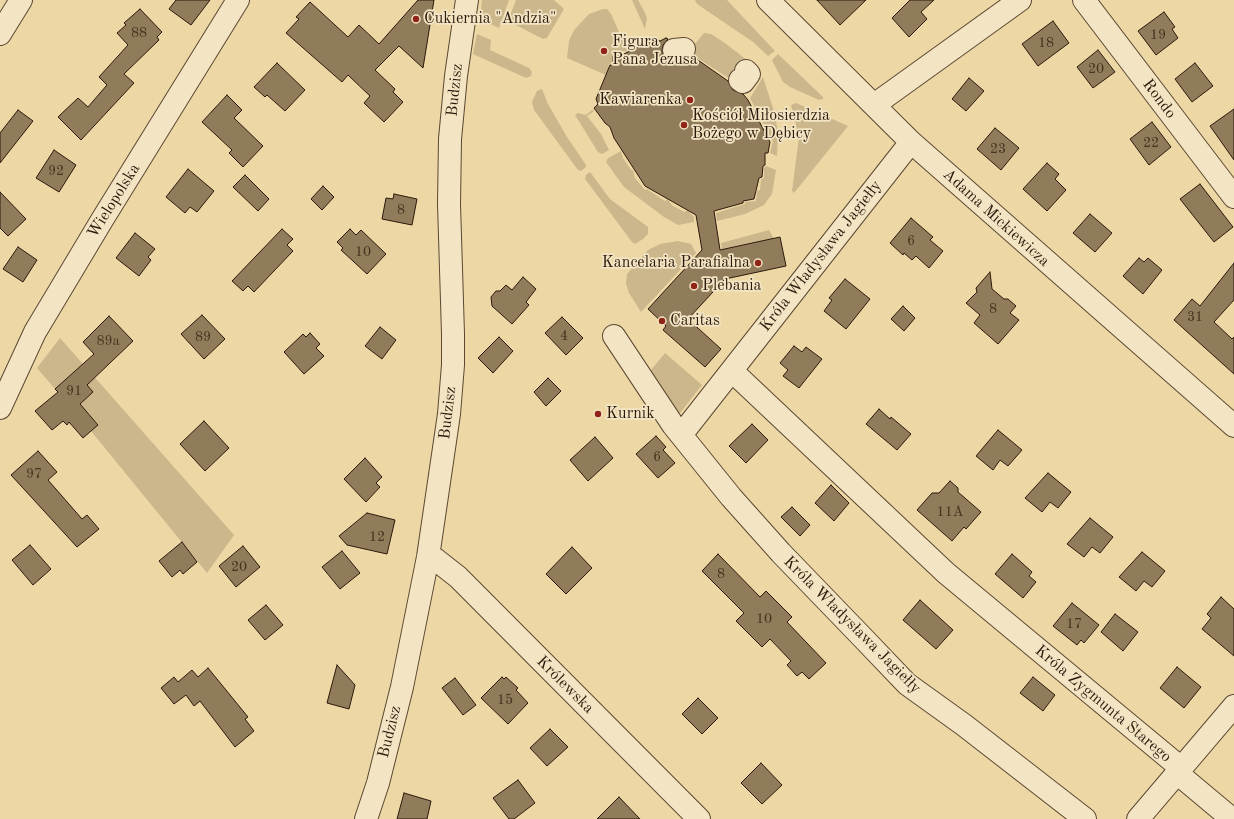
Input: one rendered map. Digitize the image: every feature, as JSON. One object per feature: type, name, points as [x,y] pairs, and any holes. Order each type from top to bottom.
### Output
[{"type":"street","points":[[0,34],[21,0]]},
{"type":"street","name":"Wielopolska","points":[[0,408],[35,332],[102,220],[238,0]]},
{"type":"street","name":"Budzisz","points":[[366,819],[378,783],[402,687],[428,557],[449,414],[453,365],[449,204],[450,139],[456,76],[467,0]]},
{"type":"street","name":"Adama Mickiewicza","points":[[768,0],[911,142],[1234,426]]},
{"type":"street","points":[[874,106],[1020,0]]},
{"type":"street","name":"Rondo","points":[[1084,0],[1234,198]]},
{"type":"street","name":"Króla Władysława Jagiełły","points":[[681,435],[911,142]]},
{"type":"street","name":"Króla Władysława Jagiełły","points":[[614,336],[646,387],[681,435],[731,497],[781,553],[907,684],[982,739],[1085,819]]},
{"type":"street","name":"Króla Zygmunta Starego","points":[[732,371],[926,555],[1179,770],[1232,819]]},
{"type":"street","name":"Królewska","points":[[428,557],[436,558],[458,577],[698,819]]},
{"type":"street","points":[[1138,819],[1234,706]]},
{"type":"shaded area","points":[[482,0],[509,0],[499,28],[480,19]]},
{"type":"shaded area","points":[[516,0],[554,0],[564,9],[547,38],[543,39],[508,21]]},
{"type":"shaded area","points":[[632,0],[638,0],[645,13],[647,18],[645,29]]},
{"type":"shaded area","points":[[695,0],[727,0],[775,51],[768,56],[753,42],[697,4]]},
{"type":"shaded area","points":[[607,9],[611,14],[628,52],[623,51],[613,56],[613,61],[608,66],[609,71],[606,75],[567,58],[569,41],[574,30],[589,14]]},
{"type":"shaded area","points":[[704,33],[711,34],[725,43],[757,68],[744,88],[688,52]]},
{"type":"shaded area","points":[[477,34],[491,40],[490,50],[529,68],[532,72],[531,76],[526,78],[473,54]]},
{"type":"shaded area","points":[[778,54],[823,97],[823,99],[819,100],[790,87],[783,82],[772,60]]},
{"type":"shaded area","points":[[763,77],[773,108],[778,131],[777,156],[770,153],[773,141],[765,133],[767,131],[761,119],[755,113],[757,111],[750,98]]},
{"type":"shaded area","points":[[542,89],[548,104],[567,137],[586,165],[586,167],[581,171],[578,170],[534,110],[532,102],[537,91]]},
{"type":"shaded area","points":[[796,103],[848,126],[794,193],[792,191],[799,137],[791,105]]},
{"type":"shaded area","points":[[592,110],[594,111],[587,116],[601,134],[609,150],[602,154],[598,152],[575,115],[578,113],[586,115]]},
{"type":"shaded area","points":[[621,151],[623,158],[631,170],[633,170],[635,178],[645,190],[647,189],[665,201],[667,199],[673,206],[685,212],[687,210],[694,217],[694,222],[678,225],[664,217],[624,187],[606,162],[608,158]]},
{"type":"shaded area","points":[[766,166],[776,170],[772,194],[764,205],[745,214],[717,221],[716,213],[745,204],[745,202],[756,201],[757,191],[760,190],[761,179],[764,178],[764,168]]},
{"type":"shaded area","points":[[590,172],[610,199],[648,227],[648,234],[643,239],[635,244],[632,242],[585,179],[586,175]]},
{"type":"shaded area","points":[[769,230],[774,239],[722,249],[721,243]]},
{"type":"shaded area","points":[[678,241],[691,244],[696,253],[641,312],[629,293],[626,283],[627,274],[648,250],[660,244]]},
{"type":"shaded area","points":[[60,338],[234,535],[207,573],[91,431],[98,424],[87,412],[80,418],[73,410],[93,392],[75,372],[55,389],[37,368]]},
{"type":"shaded area","points":[[665,353],[702,385],[680,413],[672,410],[647,375]]},
{"type":"building","points":[[176,0],[210,0],[191,25],[169,9]]},
{"type":"building","points":[[418,0],[434,0],[423,68],[399,46],[375,70],[395,89],[393,92],[403,102],[384,122],[364,103],[370,96],[348,75],[342,82],[286,33],[299,19],[296,17],[310,2],[348,37],[359,25],[379,44]]},
{"type":"building","points":[[817,0],[866,0],[840,25]]},
{"type":"building","points":[[910,0],[934,0],[921,12],[927,19],[909,37],[892,18]]},
{"type":"building","points":[[140,9],[162,32],[157,37],[159,40],[124,74],[134,83],[81,140],[58,117],[78,98],[88,107],[107,85],[99,77],[128,45],[117,33],[126,25],[124,23]]},
{"type":"building","points":[[1164,12],[1175,27],[1172,29],[1178,38],[1156,55],[1138,31]]},
{"type":"building","points":[[1053,21],[1069,43],[1038,66],[1022,44]]},
{"type":"building","name":"Kościół Miłosierdzia Bożego w Dębicy","points":[[666,38],[668,39],[663,45],[662,51],[664,58],[669,62],[675,62],[695,58],[728,81],[733,90],[743,94],[748,100],[770,142],[768,153],[765,153],[765,165],[763,166],[762,177],[759,178],[754,199],[743,201],[743,203],[714,211],[720,250],[780,237],[786,266],[725,279],[688,319],[721,349],[705,367],[663,330],[666,326],[648,309],[702,250],[696,215],[645,186],[614,138],[610,127],[605,123],[594,108],[598,104],[596,99],[610,65],[613,65],[613,56],[622,55],[650,41],[656,39],[660,41]]},
{"type":"building","points":[[1098,50],[1115,72],[1093,88],[1077,67]]},
{"type":"building","points":[[277,63],[305,90],[285,111],[267,95],[265,97],[254,87]]},
{"type":"building","points":[[1195,63],[1213,86],[1192,102],[1175,79]]},
{"type":"building","points":[[969,78],[984,91],[966,111],[952,99]]},
{"type":"building","points":[[227,95],[242,110],[234,118],[263,146],[243,167],[229,153],[232,150],[202,122]]},
{"type":"building","points":[[1234,109],[1234,160],[1210,126]]},
{"type":"building","points":[[18,110],[33,121],[0,163],[0,133]]},
{"type":"building","points":[[1152,122],[1171,147],[1149,165],[1130,139]]},
{"type":"building","points":[[995,128],[1019,148],[1001,170],[977,149]]},
{"type":"building","points":[[54,150],[76,165],[59,192],[36,178]]},
{"type":"building","points":[[1047,163],[1059,174],[1055,179],[1066,190],[1047,211],[1023,189]]},
{"type":"building","points":[[188,169],[214,191],[197,212],[190,207],[185,213],[166,197]]},
{"type":"building","points":[[245,175],[269,199],[258,211],[233,187]]},
{"type":"building","points":[[1200,184],[1233,227],[1214,242],[1180,199]]},
{"type":"building","points":[[323,186],[334,197],[322,210],[311,199]]},
{"type":"building","points":[[0,192],[26,219],[8,236],[0,228]]},
{"type":"building","points":[[394,194],[417,199],[412,225],[382,219],[386,198],[393,199]]},
{"type":"building","points":[[1090,214],[1112,233],[1095,252],[1073,233]]},
{"type":"building","points":[[911,218],[933,237],[930,240],[943,251],[929,268],[916,256],[912,260],[904,253],[903,255],[890,243]]},
{"type":"building","points":[[282,229],[293,239],[287,245],[293,251],[254,292],[248,286],[243,291],[232,281]]},
{"type":"building","points":[[350,229],[356,235],[361,230],[386,254],[367,274],[341,250],[343,248],[337,242]]},
{"type":"building","points":[[135,233],[155,249],[148,257],[151,260],[139,276],[116,258]]},
{"type":"building","points":[[18,247],[37,260],[23,282],[3,269]]},
{"type":"building","points":[[1139,258],[1144,262],[1148,258],[1162,270],[1143,294],[1123,276]]},
{"type":"building","points":[[1234,263],[1234,300],[1214,322],[1232,339],[1234,337],[1234,374],[1174,320],[1192,299],[1200,306]]},
{"type":"building","points":[[990,272],[992,289],[1004,299],[1008,299],[1016,306],[1010,313],[1019,320],[998,344],[974,323],[980,315],[966,303],[977,292],[976,288]]},
{"type":"building","points":[[523,277],[536,289],[526,302],[529,305],[512,324],[492,306],[491,297],[496,291],[500,291],[506,285],[512,290]]},
{"type":"building","points":[[845,279],[870,299],[846,329],[824,311],[832,300],[829,298]]},
{"type":"building","points":[[903,306],[915,318],[904,331],[891,319]]},
{"type":"building","points":[[202,315],[225,339],[204,359],[181,334]]},
{"type":"building","points":[[109,316],[133,341],[87,385],[93,392],[80,404],[98,425],[83,438],[69,422],[67,425],[63,421],[52,430],[35,411],[58,392],[55,389],[94,354],[83,342]]},
{"type":"building","points":[[562,317],[583,338],[566,355],[545,333]]},
{"type":"building","points":[[380,327],[396,340],[382,359],[365,346]]},
{"type":"building","points":[[310,333],[320,344],[316,348],[324,356],[304,374],[284,352],[303,334],[306,337]]},
{"type":"building","points":[[499,337],[513,351],[493,373],[478,358]]},
{"type":"building","points":[[794,346],[802,352],[806,347],[822,359],[799,388],[783,376],[788,370],[780,363]]},
{"type":"building","points":[[548,378],[561,391],[546,406],[534,392]]},
{"type":"building","points":[[879,409],[911,434],[897,450],[866,424]]},
{"type":"building","points":[[204,421],[229,448],[205,471],[180,444]]},
{"type":"building","points":[[752,424],[768,440],[746,463],[729,446]]},
{"type":"building","points":[[998,430],[1022,450],[1008,466],[1000,460],[993,470],[976,456]]},
{"type":"building","points":[[656,436],[666,447],[663,450],[675,463],[658,478],[636,454]]},
{"type":"building","points":[[595,437],[613,458],[588,481],[570,460]]},
{"type":"building","points":[[38,451],[57,472],[48,480],[82,519],[87,515],[99,529],[77,547],[11,475]]},
{"type":"building","points":[[365,458],[382,477],[376,483],[380,487],[366,502],[344,479]]},
{"type":"building","points":[[1048,473],[1071,492],[1058,508],[1050,502],[1042,512],[1025,498]]},
{"type":"building","points":[[950,481],[958,488],[958,492],[981,512],[966,529],[964,527],[952,541],[917,510],[932,493],[939,493]]},
{"type":"building","points":[[831,485],[849,503],[834,521],[815,503]]},
{"type":"building","points":[[792,507],[810,525],[800,536],[781,517]]},
{"type":"building","points":[[367,513],[395,520],[387,554],[347,545],[339,536]]},
{"type":"building","points":[[1090,518],[1113,537],[1100,553],[1092,547],[1084,557],[1067,544]]},
{"type":"building","points":[[182,542],[197,562],[183,574],[180,570],[172,577],[159,561]]},
{"type":"building","points":[[30,545],[51,569],[33,585],[12,560]]},
{"type":"building","points":[[243,546],[260,567],[236,587],[219,566]]},
{"type":"building","points":[[572,547],[592,568],[566,594],[546,574]]},
{"type":"building","points":[[342,551],[360,573],[340,589],[322,567]]},
{"type":"building","points":[[1142,552],[1165,571],[1152,587],[1144,581],[1136,591],[1119,577]]},
{"type":"building","points":[[718,554],[760,597],[766,591],[792,617],[787,622],[826,663],[809,679],[802,672],[797,676],[787,665],[791,661],[770,639],[762,647],[736,621],[744,613],[702,571]]},
{"type":"building","points":[[1012,554],[1032,572],[1029,576],[1036,582],[1023,598],[995,574]]},
{"type":"building","points":[[1221,597],[1234,609],[1234,656],[1202,629],[1211,618],[1207,614]]},
{"type":"building","points":[[920,600],[953,630],[936,649],[903,620]]},
{"type":"building","points":[[1072,603],[1099,625],[1084,643],[1081,640],[1077,645],[1053,626]]},
{"type":"building","points":[[266,605],[283,625],[265,640],[248,620]]},
{"type":"building","points":[[1115,614],[1138,632],[1123,651],[1101,632]]},
{"type":"building","points":[[337,665],[355,685],[349,709],[327,703]]},
{"type":"building","points":[[1177,667],[1201,687],[1184,708],[1160,688]]},
{"type":"building","points":[[208,668],[248,717],[245,719],[254,731],[235,747],[200,701],[194,706],[186,695],[174,704],[161,688],[174,677],[178,682],[192,670],[198,677]]},
{"type":"building","points":[[502,677],[504,679],[506,677],[518,688],[516,690],[528,703],[508,724],[481,698]]},
{"type":"building","points":[[1033,677],[1055,695],[1043,711],[1020,693]]},
{"type":"building","points":[[455,678],[476,705],[463,715],[442,688]]},
{"type":"building","points":[[698,698],[718,718],[702,734],[682,714]]},
{"type":"building","points":[[550,729],[568,747],[547,766],[530,748]]},
{"type":"building","points":[[761,763],[782,785],[762,804],[741,783]]},
{"type":"building","points":[[518,780],[535,803],[514,819],[509,819],[493,798]]},
{"type":"building","points":[[404,793],[431,801],[427,819],[397,819]]},
{"type":"building","points":[[619,797],[640,819],[597,819]]},
{"type":"place","name":"Cukiernia \"Andzia\"","points":[[416,19]]},
{"type":"place","name":"Figura Pana Jezusa","points":[[604,51]]},
{"type":"place","name":"Kawiarenka","points":[[690,100]]},
{"type":"place","name":"Kościół Miłosierdzia Bożego w Dębicy","points":[[684,125]]},
{"type":"place","name":"Kancelaria Parafialna","points":[[758,263]]},
{"type":"place","name":"Plebania","points":[[694,286]]},
{"type":"place","name":"Caritas","points":[[662,321]]},
{"type":"place","name":"Kurnik","points":[[598,414]]}]
